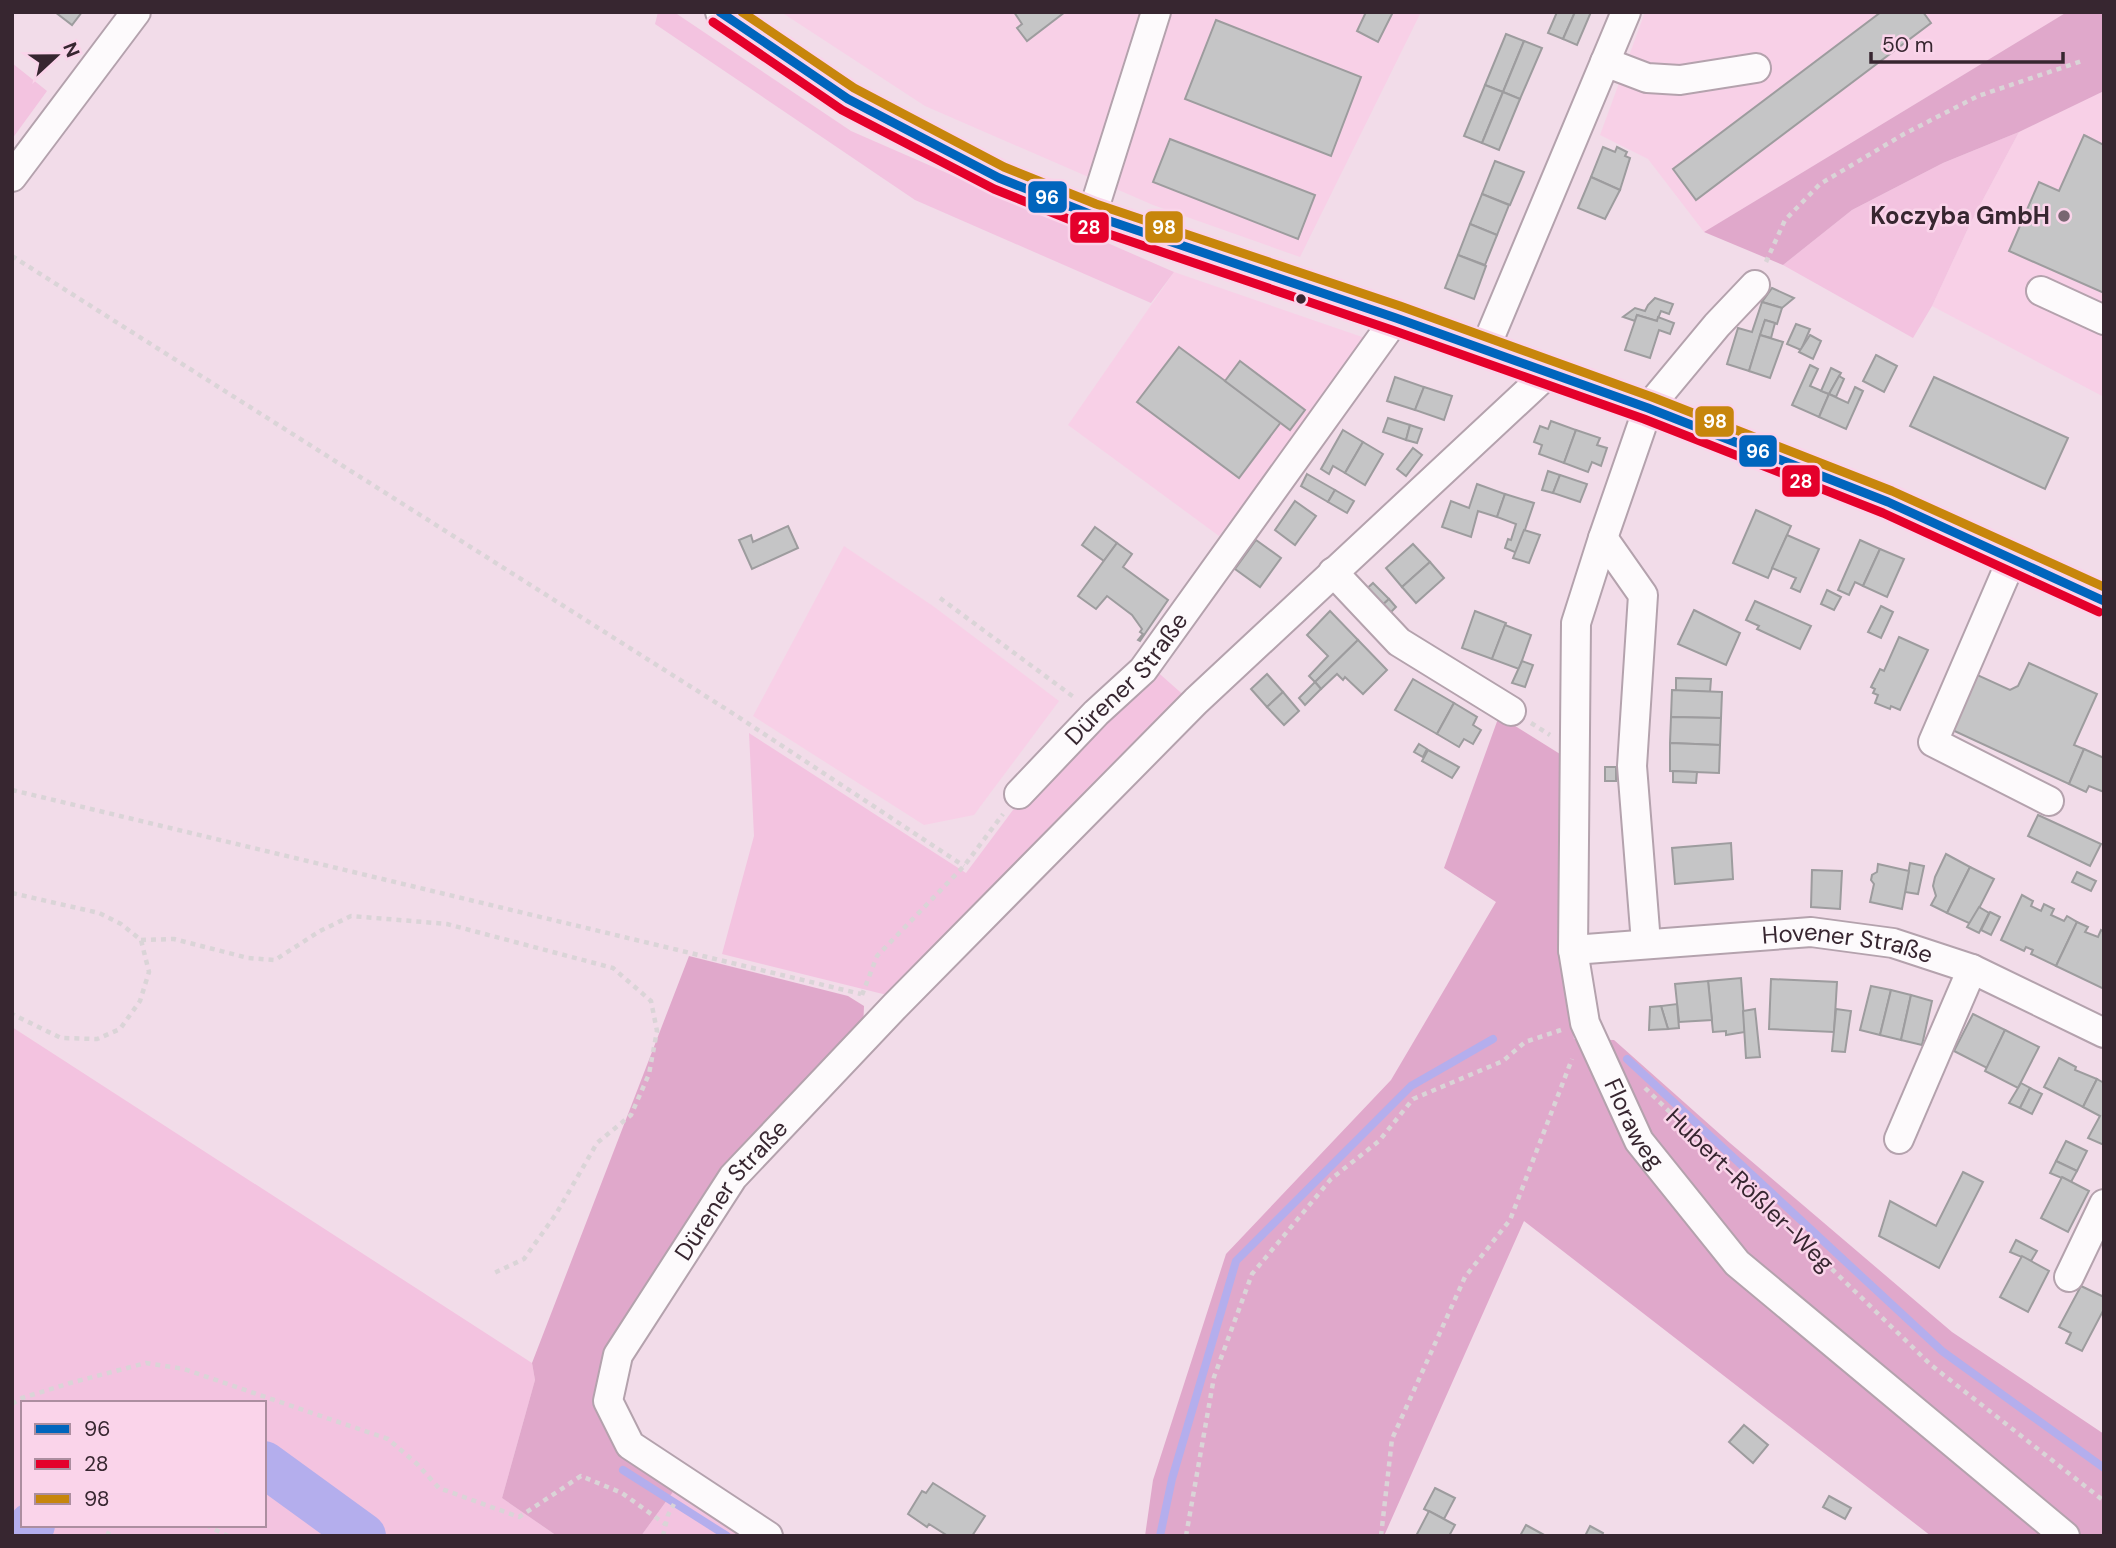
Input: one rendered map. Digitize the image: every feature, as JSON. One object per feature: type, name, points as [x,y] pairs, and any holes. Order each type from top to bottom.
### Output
[{"type":"street","points":[[12,177],[136,12]]},
{"type":"street","points":[[720,12],[859,104],[999,178],[1092,215],[1396,318],[1648,408],[1888,502],[2104,601]]},
{"type":"street","points":[[1092,215],[1156,12]]},
{"type":"street","points":[[1483,351],[1626,12]]},
{"type":"street","points":[[1605,62],[1647,78],[1680,80],[1756,68]]},
{"type":"street","points":[[1648,408],[1717,325],[1755,285]]},
{"type":"street","points":[[2041,291],[2104,320]]},
{"type":"street","name":"Dürener Straße","points":[[1019,794],[1096,713],[1143,670],[1396,318]]},
{"type":"street","name":"Dürener Straße","points":[[768,1536],[630,1445],[608,1401],[618,1355],[733,1177],[895,1006],[1196,701],[1549,372]]},
{"type":"street","name":"Floraweg","points":[[1648,408],[1576,623],[1573,950],[1585,1023],[1639,1141],[1737,1263],[2065,1536]]},
{"type":"street","points":[[1603,538],[1643,595],[1632,766],[1646,943]]},
{"type":"street","points":[[2012,559],[1933,742],[2049,801]]},
{"type":"street","points":[[1333,572],[1399,642],[1511,711]]},
{"type":"street","name":"Hovener Straße","points":[[1573,950],[1811,932],[1893,943],[1972,970],[2104,1033]]},
{"type":"street","points":[[1899,1139],[1972,970]]},
{"type":"street","points":[[2069,1277],[2104,1204]]},
{"type":"path","points":[[1755,285],[1785,220],[1820,184],[1904,134],[1978,96],[2082,61]]},
{"type":"path","points":[[12,256],[737,716],[964,866]]},
{"type":"path","points":[[940,598],[1096,713]]},
{"type":"path","points":[[1511,711],[1574,750]]},
{"type":"path","points":[[12,790],[861,994],[895,1006]]},
{"type":"path","points":[[861,994],[877,957],[964,866],[1019,794]]},
{"type":"path","points":[[12,893],[99,913],[121,924],[141,940],[149,972],[140,1001],[120,1029],[97,1039],[61,1038],[12,1014]]},
{"type":"path","points":[[141,940],[174,939],[248,958],[275,960],[320,931],[351,916],[447,924],[613,968],[651,1001],[657,1031],[649,1074],[631,1115],[597,1143],[556,1214],[524,1259],[494,1273]]},
{"type":"path","points":[[1186,1536],[1214,1377],[1252,1274],[1331,1180],[1379,1141],[1413,1099],[1503,1061],[1525,1042],[1585,1023]]},
{"type":"path","points":[[1381,1536],[1392,1439],[1465,1277],[1510,1220],[1585,1023]]},
{"type":"path","name":"Hubert-Rößler-Weg","points":[[1642,1085],[1931,1365],[2104,1501]]},
{"type":"path","points":[[12,1404],[22,1398],[70,1383],[146,1363],[184,1369],[388,1439],[439,1488],[519,1517],[581,1476],[622,1493],[665,1524]]},
{"type":"path","points":[[663,1536],[668,1515]]},
{"type":"path","points":[[210,1527],[229,1536]]},
{"type":"shaded area","points":[[658,12],[674,12],[851,131],[1174,272],[1151,303],[915,200],[655,24]]},
{"type":"shaded area","points":[[781,12],[1421,12],[1300,257],[1153,205],[925,106]]},
{"type":"shaded area","points":[[1645,12],[2067,12],[1704,232],[1648,159],[1600,135]]},
{"type":"shaded area","points":[[2067,12],[2104,12],[2104,91],[2019,132],[1943,163],[1852,210],[1783,265],[1704,232]]},
{"type":"shaded area","points":[[12,63],[47,91],[12,139]]},
{"type":"shaded area","points":[[2104,91],[2104,397],[1932,306],[1971,222],[2019,132]]},
{"type":"shaded area","points":[[2019,132],[1971,222],[1932,306],[1913,338],[1783,265],[1852,210],[1943,163]]},
{"type":"shaded area","points":[[1174,272],[1368,339],[1219,536],[1068,425]]},
{"type":"shaded area","points":[[844,546],[933,606],[1059,701],[974,815],[924,825],[753,716]]},
{"type":"shaded area","points":[[1153,668],[1188,699],[895,997],[722,954],[754,836],[749,733],[966,873],[1022,798]]},
{"type":"shaded area","points":[[1499,716],[1568,759],[1562,946],[1574,1039],[1614,1040],[1730,1143],[1952,1332],[2104,1434],[2104,1536],[1931,1536],[1524,1221],[1384,1536],[1145,1536],[1153,1480],[1226,1254],[1391,1080],[1496,902],[1444,868]]},
{"type":"shaded area","points":[[689,956],[848,996],[864,1006],[863,1030],[728,1172],[600,1403],[678,1485],[641,1536],[557,1536],[502,1498],[535,1380],[532,1363]]},
{"type":"shaded area","points":[[12,1027],[532,1363],[535,1380],[502,1498],[557,1536],[12,1536]]},
{"type":"shaded area","points":[[678,1485],[759,1536],[641,1536]]},
{"type":"building","points":[[55,12],[82,12],[72,25]]},
{"type":"building","points":[[1014,12],[1065,12],[1027,41],[1017,28],[1022,24]]},
{"type":"building","points":[[1366,12],[1393,12],[1378,42],[1357,31]]},
{"type":"building","points":[[1557,12],[1575,12],[1563,39],[1548,33]]},
{"type":"building","points":[[1575,12],[1591,12],[1577,45],[1563,39]]},
{"type":"building","points":[[1881,12],[1923,12],[1931,23],[1696,200],[1673,169]]},
{"type":"building","points":[[1216,20],[1361,77],[1331,156],[1185,99]]},
{"type":"building","points":[[1506,34],[1524,41],[1503,92],[1485,85]]},
{"type":"building","points":[[1524,41],[1542,48],[1520,99],[1503,92]]},
{"type":"building","points":[[1485,85],[1503,92],[1482,143],[1464,136]]},
{"type":"building","points":[[1503,92],[1520,99],[1499,150],[1482,143]]},
{"type":"building","name":"Koczyba GmbH","points":[[2084,135],[2104,145],[2104,293],[2009,251],[2039,182],[2059,191]]},
{"type":"building","points":[[1170,139],[1315,195],[1298,239],[1153,182]]},
{"type":"building","points":[[1603,147],[1615,152],[1617,147],[1627,152],[1625,156],[1630,158],[1620,190],[1591,177]]},
{"type":"building","points":[[1495,161],[1524,172],[1510,205],[1482,194]]},
{"type":"building","points":[[1591,177],[1620,190],[1605,219],[1578,208]]},
{"type":"building","points":[[1482,194],[1509,205],[1497,235],[1470,224]]},
{"type":"building","points":[[1470,224],[1497,235],[1485,265],[1458,255]]},
{"type":"building","points":[[1458,255],[1486,266],[1474,299],[1445,288]]},
{"type":"building","points":[[1772,288],[1794,298],[1782,308],[1762,302]]},
{"type":"building","points":[[1655,298],[1673,304],[1669,314],[1661,311],[1657,321],[1637,315],[1635,321],[1623,317],[1635,308],[1645,311]]},
{"type":"building","points":[[1762,302],[1782,308],[1777,324],[1765,320],[1749,371],[1727,364],[1738,328],[1752,332]]},
{"type":"building","points":[[1637,315],[1657,321],[1658,317],[1674,323],[1670,334],[1659,330],[1650,358],[1625,350]]},
{"type":"building","points":[[1765,320],[1775,323],[1771,338],[1760,335]]},
{"type":"building","points":[[1796,324],[1810,329],[1801,350],[1787,344]]},
{"type":"building","points":[[1760,335],[1783,342],[1770,378],[1749,371]]},
{"type":"building","points":[[1810,335],[1821,341],[1813,359],[1799,352]]},
{"type":"building","points":[[1179,347],[1281,422],[1239,478],[1137,402]]},
{"type":"building","points":[[1876,355],[1897,366],[1884,392],[1863,381]]},
{"type":"building","points":[[1240,361],[1305,410],[1290,430],[1225,381]]},
{"type":"building","points":[[1810,365],[1818,369],[1810,386],[1829,394],[1819,417],[1792,405]]},
{"type":"building","points":[[1831,368],[1841,373],[1829,394],[1821,391]]},
{"type":"building","points":[[1839,376],[1844,379],[1836,397],[1829,394]]},
{"type":"building","points":[[1395,377],[1424,387],[1415,410],[1387,401]]},
{"type":"building","points":[[1934,377],[2068,438],[2045,489],[1910,426]]},
{"type":"building","points":[[1424,387],[1452,396],[1444,420],[1415,410]]},
{"type":"building","points":[[1855,387],[1863,391],[1846,429],[1819,417],[1829,394],[1848,403]]},
{"type":"building","points":[[1388,418],[1410,425],[1406,440],[1383,432]]},
{"type":"building","points":[[1551,421],[1576,430],[1564,463],[1539,454],[1542,445],[1534,442],[1540,426],[1548,429]]},
{"type":"building","points":[[1410,425],[1422,429],[1417,443],[1406,440]]},
{"type":"building","points":[[1343,430],[1363,442],[1345,473],[1333,466],[1329,474],[1321,469]]},
{"type":"building","points":[[1576,430],[1600,438],[1597,445],[1607,448],[1601,466],[1592,462],[1588,472],[1564,463]]},
{"type":"building","points":[[1363,442],[1383,454],[1365,485],[1345,473]]},
{"type":"building","points":[[1413,448],[1422,455],[1406,476],[1397,469]]},
{"type":"building","points":[[1548,471],[1560,475],[1553,493],[1542,490]]},
{"type":"building","points":[[1307,474],[1335,490],[1328,502],[1301,486]]},
{"type":"building","points":[[1560,475],[1587,484],[1580,502],[1553,493]]},
{"type":"building","points":[[1477,484],[1505,494],[1497,517],[1478,511],[1471,537],[1442,527],[1451,501],[1469,508]]},
{"type":"building","points":[[1335,490],[1354,501],[1347,513],[1328,502]]},
{"type":"building","points":[[1505,494],[1534,503],[1517,553],[1505,548],[1508,539],[1511,540],[1516,524],[1497,517]]},
{"type":"building","points":[[1295,501],[1316,516],[1295,545],[1275,530]]},
{"type":"building","points":[[1756,510],[1791,526],[1768,578],[1733,563]]},
{"type":"building","points":[[788,526],[798,548],[752,569],[739,540],[751,535],[753,542]]},
{"type":"building","points":[[1095,527],[1117,543],[1104,561],[1082,545]]},
{"type":"building","points":[[1524,530],[1540,535],[1529,563],[1513,558]]},
{"type":"building","points":[[1787,535],[1819,549],[1800,592],[1791,588],[1796,578],[1772,568]]},
{"type":"building","points":[[1256,540],[1281,558],[1260,587],[1235,569]]},
{"type":"building","points":[[1860,540],[1880,549],[1863,586],[1855,582],[1849,595],[1838,590]]},
{"type":"building","points":[[1117,543],[1132,554],[1123,567],[1168,600],[1140,641],[1138,640],[1143,634],[1140,632],[1142,629],[1132,615],[1107,596],[1096,609],[1078,596]]},
{"type":"building","points":[[1413,544],[1430,562],[1402,587],[1386,568]]},
{"type":"building","points":[[1880,549],[1904,559],[1887,597],[1863,586]]},
{"type":"building","points":[[1430,562],[1444,578],[1416,603],[1402,587]]},
{"type":"building","points":[[1373,583],[1389,599],[1378,609],[1363,592]]},
{"type":"building","points":[[1827,590],[1841,597],[1834,610],[1821,604]]},
{"type":"building","points":[[1389,599],[1396,607],[1386,617],[1378,609]]},
{"type":"building","points":[[1755,601],[1811,626],[1800,649],[1757,629],[1759,626],[1746,620]]},
{"type":"building","points":[[1881,606],[1893,612],[1881,638],[1868,632]]},
{"type":"building","points":[[1694,610],[1740,633],[1726,665],[1678,644]]},
{"type":"building","points":[[1330,611],[1358,640],[1315,682],[1309,676],[1328,656],[1307,635]]},
{"type":"building","points":[[1475,611],[1506,623],[1492,659],[1462,648]]},
{"type":"building","points":[[1505,625],[1531,635],[1519,669],[1492,659]]},
{"type":"building","points":[[1899,637],[1928,650],[1900,710],[1875,703],[1878,695],[1873,693],[1875,689],[1871,687],[1880,669],[1884,671]]},
{"type":"building","points":[[1358,640],[1387,670],[1363,694],[1345,677],[1343,680],[1337,674],[1321,689],[1315,682]]},
{"type":"building","points":[[1522,661],[1533,665],[1525,687],[1512,683]]},
{"type":"building","points":[[2029,663],[2097,694],[2074,745],[2084,749],[2069,784],[1948,728],[1973,673],[2010,690],[2018,686]]},
{"type":"building","points":[[1267,674],[1283,692],[1267,707],[1251,689]]},
{"type":"building","points":[[1676,678],[1711,679],[1710,692],[1676,691]]},
{"type":"building","points":[[1413,679],[1454,703],[1437,734],[1395,710]]},
{"type":"building","points":[[1315,682],[1321,689],[1305,705],[1299,698]]},
{"type":"building","points":[[1672,690],[1722,692],[1721,718],[1671,717]]},
{"type":"building","points":[[1283,692],[1299,711],[1284,725],[1267,707]]},
{"type":"building","points":[[1454,703],[1477,717],[1473,725],[1481,730],[1473,744],[1464,739],[1459,747],[1437,734]]},
{"type":"building","points":[[1671,717],[1721,718],[1720,745],[1670,743]]},
{"type":"building","points":[[1670,743],[1720,745],[1719,773],[1670,771]]},
{"type":"building","points":[[1419,744],[1427,749],[1423,757],[1414,752]]},
{"type":"building","points":[[2084,749],[2104,758],[2104,792],[2089,786],[2086,792],[2069,784]]},
{"type":"building","points":[[1428,750],[1459,767],[1452,778],[1422,761]]},
{"type":"building","points":[[1605,767],[1616,767],[1616,781],[1605,781]]},
{"type":"building","points":[[1673,771],[1697,772],[1696,783],[1673,782]]},
{"type":"building","points":[[2038,815],[2101,844],[2090,866],[2028,836]]},
{"type":"building","points":[[1731,843],[1733,879],[1675,884],[1672,848]]},
{"type":"building","points":[[1946,854],[1970,867],[1947,913],[1931,905],[1936,896],[1933,886],[1935,877]]},
{"type":"building","points":[[1910,863],[1924,866],[1918,894],[1905,892]]},
{"type":"building","points":[[1878,864],[1909,871],[1902,909],[1870,902],[1874,884],[1872,875],[1877,872]]},
{"type":"building","points":[[1970,867],[1994,879],[1971,924],[1947,913]]},
{"type":"building","points":[[1812,870],[1842,871],[1840,909],[1811,907]]},
{"type":"building","points":[[2077,872],[2096,881],[2091,891],[2072,882]]},
{"type":"building","points":[[2022,895],[2033,901],[2031,906],[2041,911],[2044,904],[2054,909],[2051,915],[2064,921],[2067,916],[2077,922],[2056,966],[2031,954],[2033,950],[2026,947],[2024,951],[2001,940]]},
{"type":"building","points":[[1979,907],[1989,913],[1979,933],[1967,927]]},
{"type":"building","points":[[1990,912],[2000,917],[1991,935],[1981,930]]},
{"type":"building","points":[[2077,922],[2088,927],[2085,932],[2098,937],[2101,930],[2104,932],[2104,989],[2056,966]]},
{"type":"building","points":[[1741,978],[1745,1032],[1726,1035],[1726,1031],[1713,1032],[1708,981]]},
{"type":"building","points":[[1771,979],[1837,982],[1834,1032],[1769,1029]]},
{"type":"building","points":[[1708,981],[1712,1020],[1679,1022],[1675,984]]},
{"type":"building","points":[[1871,986],[1891,990],[1880,1035],[1860,1030]]},
{"type":"building","points":[[1891,990],[1911,995],[1901,1040],[1880,1035]]},
{"type":"building","points":[[1911,995],[1932,1001],[1922,1045],[1901,1040]]},
{"type":"building","points":[[1677,1004],[1679,1028],[1668,1029],[1661,1006]]},
{"type":"building","points":[[1661,1006],[1668,1029],[1649,1030],[1650,1007]]},
{"type":"building","points":[[1755,1009],[1760,1057],[1746,1058],[1743,1011]]},
{"type":"building","points":[[1836,1009],[1851,1011],[1845,1052],[1832,1051]]},
{"type":"building","points":[[1973,1014],[2005,1030],[1987,1068],[1954,1051]]},
{"type":"building","points":[[2005,1030],[2039,1047],[2018,1088],[1985,1071]]},
{"type":"building","points":[[2059,1058],[2076,1067],[2075,1070],[2097,1079],[2083,1107],[2044,1087]]},
{"type":"building","points":[[2097,1079],[2104,1083],[2104,1145],[2088,1138],[2100,1116],[2083,1107]]},
{"type":"building","points":[[2021,1083],[2030,1088],[2020,1108],[2009,1103]]},
{"type":"building","points":[[2030,1088],[2042,1094],[2032,1114],[2020,1108]]},
{"type":"building","points":[[2066,1141],[2087,1151],[2077,1171],[2056,1161]]},
{"type":"building","points":[[2056,1161],[2077,1171],[2071,1182],[2050,1173]]},
{"type":"building","points":[[1963,1172],[1983,1182],[1939,1268],[1879,1236],[1890,1201],[1936,1226]]},
{"type":"building","points":[[2062,1177],[2089,1191],[2068,1232],[2041,1218]]},
{"type":"building","points":[[2016,1240],[2037,1251],[2031,1261],[2010,1252]]},
{"type":"building","points":[[2022,1256],[2049,1271],[2028,1312],[2000,1297]]},
{"type":"building","points":[[2081,1286],[2104,1297],[2104,1309],[2082,1351],[2066,1343],[2071,1333],[2059,1327]]},
{"type":"building","points":[[1744,1425],[1768,1445],[1753,1463],[1729,1442]]},
{"type":"building","points":[[933,1483],[985,1516],[972,1536],[948,1536],[929,1524],[927,1527],[908,1514],[922,1491],[926,1493]]},
{"type":"building","points":[[1435,1488],[1455,1498],[1444,1519],[1424,1509]]},
{"type":"building","points":[[1829,1496],[1851,1508],[1845,1519],[1823,1507]]},
{"type":"building","points":[[1429,1511],[1455,1525],[1449,1536],[1416,1536]]},
{"type":"building","points":[[1526,1525],[1546,1536],[1520,1536]]},
{"type":"building","points":[[1590,1526],[1603,1533],[1602,1536],[1585,1536]]},
{"type":"waterway","points":[[1160,1536],[1172,1479],[1236,1261],[1411,1086],[1493,1039]]},
{"type":"waterway","points":[[1627,1059],[1942,1351],[2104,1468]]},
{"type":"waterway","points":[[266,1465],[363,1536]]},
{"type":"waterway","points":[[623,1470],[727,1536]]},
{"type":"waterway","points":[[22,1536],[30,1527]]},
{"type":"transit line","name":"96","points":[[720,12],[848,99],[999,178],[1092,215],[1396,318],[1648,408],[1888,502],[2104,601]]},
{"type":"transit line","name":"98","points":[[742,12],[854,88],[1004,167],[1096,204],[1400,306],[1652,397],[1892,491],[2104,587]]},
{"type":"transit line","name":"28","points":[[713,22],[842,110],[994,189],[1088,227],[1644,419],[1883,513],[2099,612]]},
{"type":"place","name":"Koczyba GmbH","points":[[2064,216]]}]
